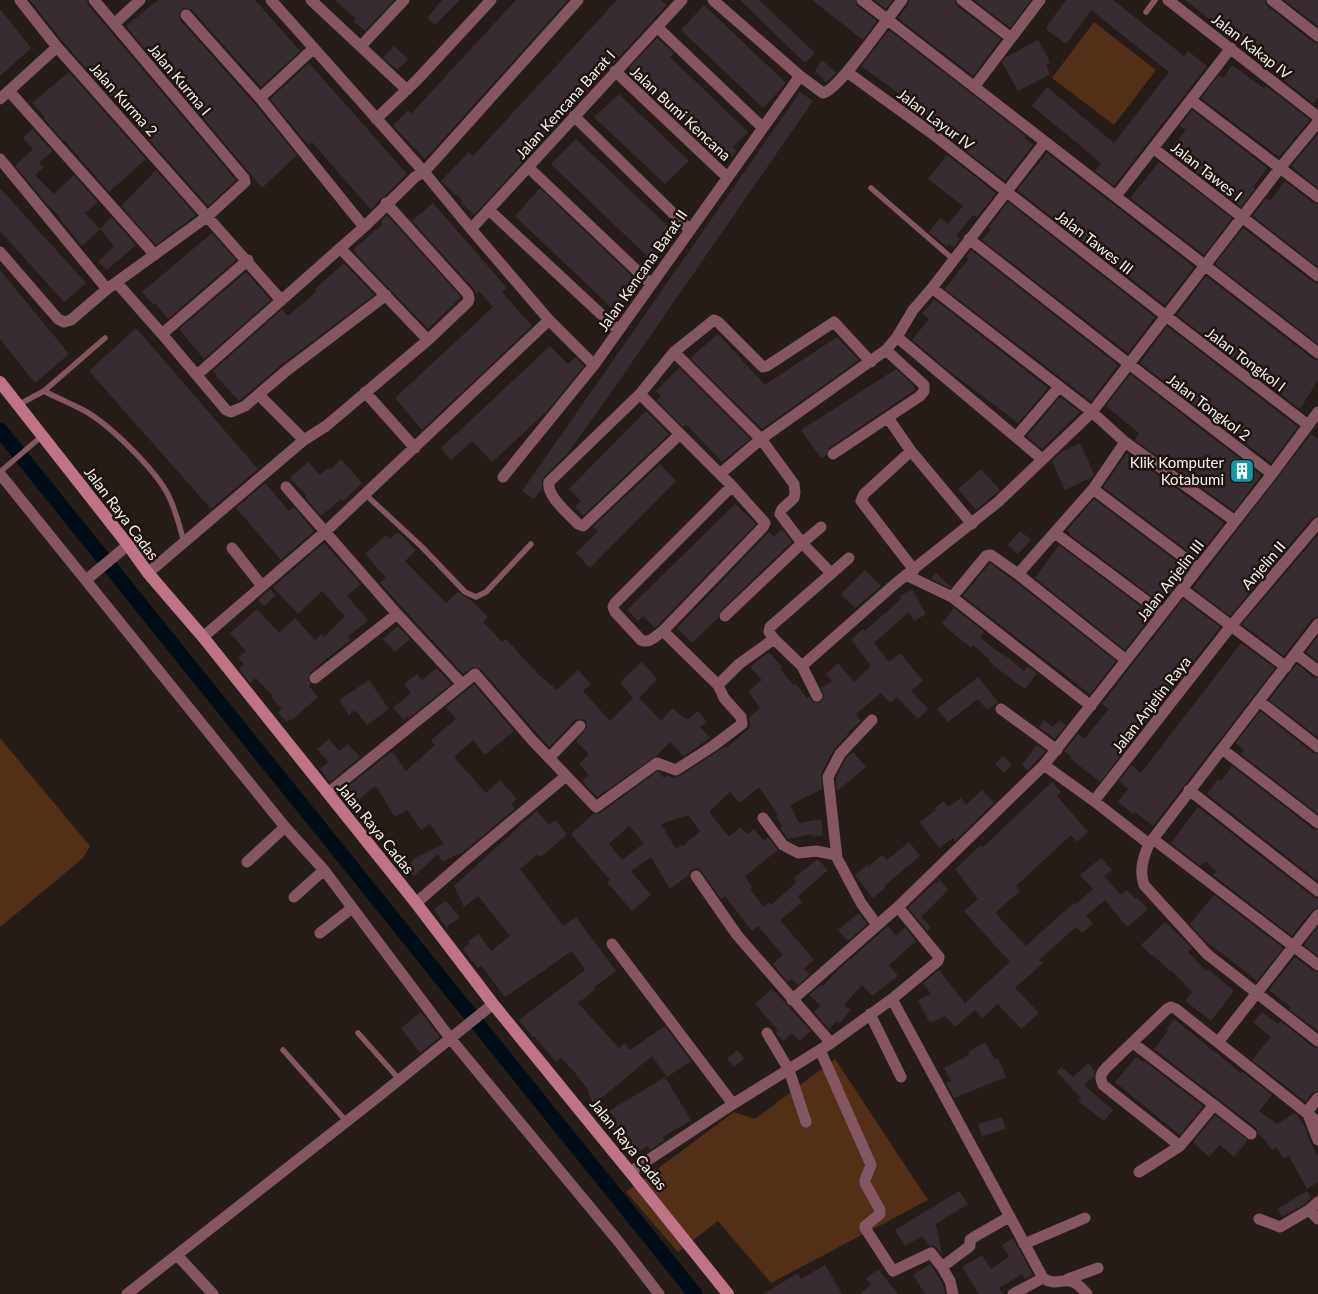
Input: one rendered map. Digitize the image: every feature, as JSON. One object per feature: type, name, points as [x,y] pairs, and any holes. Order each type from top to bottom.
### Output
[{"type":"street","name":"Jalan Kurma I","points":[[94,0],[244,178],[245,182],[243,185],[208,216]]},
{"type":"street","points":[[114,24],[140,0]]},
{"type":"street","points":[[271,0],[424,172],[550,320],[594,365]]},
{"type":"street","points":[[361,46],[404,0]]},
{"type":"street","points":[[376,119],[407,90],[491,0]]},
{"type":"street","points":[[197,375],[340,248],[415,177],[424,172],[578,0]]},
{"type":"street","name":"Jalan Kencana Barat I","points":[[471,229],[614,71],[682,0]]},
{"type":"street","points":[[713,0],[800,76],[818,90],[826,93],[847,72],[902,0]]},
{"type":"street","points":[[862,0],[1318,353]]},
{"type":"street","points":[[962,0],[1011,38]]},
{"type":"street","points":[[974,87],[1040,0]]},
{"type":"street","name":"Jalan Kakap IV","points":[[1168,0],[1318,117]]},
{"type":"street","points":[[1272,0],[1318,36]]},
{"type":"street","name":"Jalan Kurma 2","points":[[23,1],[57,47],[248,260],[281,300]]},
{"type":"street","points":[[314,1],[407,90]]},
{"type":"street","points":[[186,15],[260,98],[364,226]]},
{"type":"street","points":[[657,26],[762,128]]},
{"type":"street","points":[[0,99],[57,47]]},
{"type":"street","points":[[260,98],[314,48]]},
{"type":"street","points":[[1116,196],[1231,48]]},
{"type":"street","name":"Jalan Bumi Kencana","points":[[614,71],[727,176]]},
{"type":"street","name":"Jalan Layur IV","points":[[847,72],[1007,190]]},
{"type":"street","name":"Jalan Kencana Barat II","points":[[503,477],[594,365],[800,76]]},
{"type":"street","points":[[9,91],[155,255]]},
{"type":"street","points":[[1191,100],[1318,197]]},
{"type":"street","points":[[574,116],[690,230]]},
{"type":"street","points":[[802,666],[910,573],[998,502],[1092,412],[1280,168],[1318,122]]},
{"type":"street","points":[[720,474],[761,439],[872,362],[886,350],[897,337],[913,310],[1045,142]]},
{"type":"street","name":"Jalan Tawes I","points":[[1153,148],[1318,276]]},
{"type":"street","points":[[0,159],[112,286],[162,334],[226,410],[231,412],[245,406],[386,295]]},
{"type":"street","points":[[528,167],[651,284]]},
{"type":"street","name":"Jalan Tawes III","points":[[1007,190],[1166,316]]},
{"type":"street","points":[[148,573],[304,440],[326,426],[428,340],[468,302],[468,294],[386,203]]},
{"type":"street","points":[[489,210],[618,330]]},
{"type":"street","points":[[0,252],[58,319],[64,322],[71,320],[112,286],[208,216]]},
{"type":"street","name":"Jalan Tongkol 2","points":[[969,239],[1272,474]]},
{"type":"street","points":[[340,248],[428,340]]},
{"type":"street","points":[[162,334],[248,260]]},
{"type":"street","points":[[932,288],[1092,412],[1125,442],[1234,521]]},
{"type":"street","name":"Jalan Tongkol I","points":[[1166,316],[1308,425]]},
{"type":"street","points":[[203,637],[325,532],[550,320]]},
{"type":"street","points":[[679,434],[584,526],[578,524],[551,495],[548,488],[549,482],[640,394],[674,352],[714,320],[763,367],[834,322],[872,362]]},
{"type":"street","points":[[897,337],[1042,459]]},
{"type":"street","points":[[833,454],[920,396],[924,391],[924,385],[886,350]]},
{"type":"street","points":[[674,352],[761,439],[794,484],[794,498],[782,509],[780,514],[802,543],[831,573]]},
{"type":"street","name":"Jalan Raya Cadas","points":[[0,382],[18,405],[39,439],[124,549],[148,573],[203,637],[416,903],[491,1005],[630,1172],[728,1294]]},
{"type":"street","points":[[1016,437],[1060,387]]},
{"type":"street","points":[[365,392],[415,448]]},
{"type":"street","points":[[640,394],[732,486],[762,518],[764,523],[763,527],[663,631],[648,642],[641,640],[615,612],[613,607],[615,603],[732,486]]},
{"type":"street","points":[[259,395],[304,440]]},
{"type":"street","name":"Jalan Anjelin III","points":[[792,1000],[898,907],[1044,765],[1272,474],[1318,412]]},
{"type":"street","points":[[888,418],[911,451],[972,524]]},
{"type":"street","points":[[1018,574],[1093,489],[1125,442]]},
{"type":"street","points":[[911,451],[864,494],[861,501],[910,573],[952,598],[1091,706]]},
{"type":"street","points":[[2,471],[285,827],[324,870],[452,1036],[659,1294]]},
{"type":"street","points":[[286,487],[397,614],[462,684]]},
{"type":"street","points":[[1093,489],[1198,568]]},
{"type":"street","name":"Anjelin II","points":[[1231,626],[1318,523]]},
{"type":"street","points":[[725,616],[821,527]]},
{"type":"street","points":[[1055,533],[1162,614]]},
{"type":"street","points":[[232,548],[262,586]]},
{"type":"street","points":[[87,578],[124,549]]},
{"type":"street","points":[[952,598],[984,557],[989,554],[1018,574],[1126,660]]},
{"type":"street","points":[[817,696],[802,666],[774,639],[769,632],[770,627],[849,558]]},
{"type":"street","points":[[1182,589],[1286,667]]},
{"type":"street","points":[[315,678],[397,614]]},
{"type":"street","points":[[1318,624],[1151,842],[1141,868],[1144,886],[1208,954],[1318,1040]]},
{"type":"street","name":"Jalan Anjelin Raya","points":[[1094,801],[1231,626]]},
{"type":"street","points":[[328,793],[475,674],[549,758],[596,807],[657,764],[676,770],[714,746],[742,724],[742,717],[724,698],[718,685],[663,631]]},
{"type":"street","points":[[718,685],[739,664],[774,639]]},
{"type":"street","points":[[1296,654],[1318,671]]},
{"type":"street","points":[[1259,701],[1318,747]]},
{"type":"street","points":[[1000,708],[1057,750]]},
{"type":"street","points":[[872,720],[840,754],[828,777],[836,854],[861,903],[877,925]]},
{"type":"street","points":[[549,758],[580,726]]},
{"type":"street","points":[[1222,749],[1318,823]]},
{"type":"street","points":[[1044,765],[1318,965]]},
{"type":"street","points":[[416,903],[566,776]]},
{"type":"street","points":[[1189,790],[1318,892]]},
{"type":"street","points":[[763,818],[783,845],[798,852],[816,851],[836,854]]},
{"type":"street","points":[[247,862],[285,827]]},
{"type":"street","points":[[294,896],[324,870]]},
{"type":"street","points":[[696,876],[737,935],[830,1043]]},
{"type":"street","points":[[630,1172],[733,1104],[820,1050],[892,999],[938,960],[939,957],[898,907]]},
{"type":"street","points":[[320,933],[352,908]]},
{"type":"street","points":[[1219,1041],[1318,915]]},
{"type":"street","points":[[612,944],[733,1104]]},
{"type":"street","points":[[892,999],[1042,1278],[1051,1282],[1068,1279],[1098,1268]]},
{"type":"street","points":[[127,1294],[347,1122],[491,1005]]},
{"type":"street","points":[[1180,1146],[1103,1085],[1100,1080],[1103,1071],[1171,1007],[1219,1041],[1318,1122]]},
{"type":"street","points":[[870,1014],[901,1077]]},
{"type":"street","points":[[766,1033],[789,1070],[806,1122]]},
{"type":"street","points":[[1133,1043],[1251,1134]]},
{"type":"street","points":[[820,1050],[872,1165],[865,1183],[880,1210],[880,1214],[865,1228],[893,1271],[931,1253],[950,1281],[953,1294]]},
{"type":"street","points":[[1307,1112],[1318,1098]]},
{"type":"street","points":[[1140,1172],[1180,1146],[1214,1106]]},
{"type":"street","points":[[1307,1112],[1318,1140]]},
{"type":"street","points":[[1259,1219],[1280,1226],[1309,1210],[1318,1202]]},
{"type":"street","points":[[1309,1210],[1318,1219]]},
{"type":"street","points":[[942,1268],[970,1246],[970,1240],[1009,1217]]},
{"type":"street","points":[[1024,1244],[1085,1218]]},
{"type":"street","points":[[177,1255],[213,1294]]},
{"type":"street","points":[[1013,1294],[1042,1278]]},
{"type":"street","points":[[1068,1279],[1080,1285],[1087,1294]]},
{"type":"lane","points":[[1146,12],[1155,0]]},
{"type":"lane","points":[[871,188],[954,260]]},
{"type":"lane","points":[[18,405],[44,391],[105,338]]},
{"type":"lane","points":[[44,391],[93,416],[109,428],[152,473],[166,491],[174,507],[184,542]]},
{"type":"lane","points":[[2,471],[39,439]]},
{"type":"lane","points":[[365,494],[421,546],[465,592],[476,597],[486,592],[531,544]]},
{"type":"lane","points":[[358,1033],[399,1079]]},
{"type":"lane","points":[[282,1050],[347,1122]]},
{"type":"shaded area","points":[[1094,22],[1156,70],[1114,125],[1052,78]]},
{"type":"shaded area","points":[[0,738],[90,846],[83,858],[0,927]]},
{"type":"shaded area","points":[[835,1059],[928,1200],[771,1283],[718,1221],[678,1252],[626,1192],[734,1112],[755,1119]]},
{"type":"building","points":[[30,0],[87,0],[88,5],[236,180],[208,206],[63,42]]},
{"type":"building","points":[[158,0],[255,0],[300,51],[261,87],[192,10],[184,8],[179,13],[180,20],[254,103],[297,155],[262,188],[126,26]]},
{"type":"building","points":[[335,0],[394,0],[365,31],[354,22],[356,19]]},
{"type":"building","points":[[442,0],[460,0],[435,25],[427,18]]},
{"type":"building","points":[[516,0],[568,0],[425,159],[393,126],[408,110],[411,114]]},
{"type":"building","points":[[617,0],[661,0],[667,5],[474,215],[461,203],[463,201],[441,181],[469,152],[473,156]]},
{"type":"building","points":[[740,0],[759,0],[815,53],[805,63]]},
{"type":"building","points":[[812,0],[855,0],[857,6],[877,21],[863,40]]},
{"type":"building","points":[[874,0],[893,0],[886,9]]},
{"type":"building","points":[[909,0],[955,0],[957,6],[1001,39],[973,76],[898,18],[908,5]]},
{"type":"building","points":[[974,0],[1031,0],[1010,28]]},
{"type":"building","points":[[1066,0],[1113,0],[1184,56],[1188,51],[1207,66],[1114,186],[1095,171],[1101,163],[1032,106],[1047,87],[1114,143],[1169,72],[1091,10],[1066,44],[1047,30],[1047,26]]},
{"type":"building","points":[[1185,0],[1265,0],[1267,6],[1313,42],[1318,43],[1318,97],[1313,103],[1274,73],[1277,70],[1259,55],[1258,57]]},
{"type":"building","points":[[1284,0],[1318,0],[1318,26]]},
{"type":"building","points":[[704,5],[786,83],[763,108],[681,30]]},
{"type":"building","points":[[0,9],[31,48],[0,76]]},
{"type":"building","points":[[889,30],[1026,136],[1024,138],[1033,145],[1005,181],[956,143],[958,140],[861,66]]},
{"type":"building","points":[[657,38],[674,53],[670,57],[748,132],[733,147],[737,151],[728,160],[638,74],[629,68]]},
{"type":"building","points":[[1038,40],[1050,62],[1046,65],[1049,75],[1018,91],[1002,62],[1006,57]]},
{"type":"building","points":[[394,46],[408,59],[397,70],[383,58]]},
{"type":"building","points":[[822,60],[836,73],[826,82],[815,71]]},
{"type":"building","points":[[309,63],[407,174],[371,210],[312,142],[308,145],[270,99]]},
{"type":"building","points":[[1232,65],[1264,88],[1266,86],[1310,120],[1279,157],[1201,98],[1219,75],[1223,78]]},
{"type":"building","points":[[69,72],[146,159],[109,192],[32,103]]},
{"type":"building","points":[[800,92],[813,101],[601,407],[566,455],[544,477],[542,489],[534,499],[522,491]]},
{"type":"building","points":[[619,94],[689,161],[665,184],[594,117]]},
{"type":"building","points":[[1192,110],[1267,168],[1253,187],[1255,189],[1241,207],[1169,151],[1186,130],[1180,126]]},
{"type":"building","points":[[32,129],[52,151],[39,163],[44,167],[35,175],[54,194],[74,175],[98,202],[85,213],[100,229],[82,246],[61,218],[15,166],[33,149],[23,138]]},
{"type":"building","points":[[1318,134],[1318,188],[1294,169],[1292,165]]},
{"type":"building","points":[[576,139],[676,234],[651,260],[551,164]]},
{"type":"building","points":[[1047,153],[1194,267],[1165,305],[1017,190]]},
{"type":"building","points":[[947,155],[996,193],[977,217],[973,215],[956,236],[960,239],[954,247],[949,244],[947,247],[929,232],[940,218],[948,224],[963,206],[928,179]]},
{"type":"building","points":[[1159,162],[1232,218],[1204,255],[1130,198]]},
{"type":"building","points":[[156,170],[196,215],[156,245],[121,206]]},
{"type":"building","points":[[1285,181],[1313,203],[1318,204],[1318,267],[1253,216],[1266,198],[1270,201]]},
{"type":"building","points":[[0,188],[86,283],[64,302],[0,231]]},
{"type":"building","points":[[540,188],[640,284],[615,311],[515,216]]},
{"type":"building","points":[[1008,202],[1155,317],[1128,353],[982,240],[991,229],[989,227]]},
{"type":"building","points":[[433,203],[507,288],[502,292],[532,326],[422,430],[395,398],[493,307],[479,291],[476,294],[474,289],[412,221]]},
{"type":"building","points":[[387,215],[461,297],[428,329],[355,253],[354,249],[383,224],[381,221]]},
{"type":"building","points":[[111,217],[136,245],[107,270],[98,262],[114,246],[100,229]]},
{"type":"building","points":[[1243,228],[1313,282],[1318,283],[1318,344],[1215,264]]},
{"type":"building","points":[[212,233],[236,260],[168,319],[155,303],[153,304],[142,292]]},
{"type":"building","points":[[971,250],[1118,365],[1091,401],[945,289],[969,258],[966,256]]},
{"type":"building","points":[[344,263],[374,295],[281,365],[239,401],[213,371],[282,309],[288,316],[317,291],[315,289]]},
{"type":"building","points":[[0,270],[69,354],[35,383],[0,339]]},
{"type":"building","points":[[246,272],[271,300],[204,359],[179,329]]},
{"type":"building","points":[[1206,276],[1313,359],[1318,360],[1318,380],[1300,409],[1177,315]]},
{"type":"building","points":[[934,299],[1048,388],[1018,423],[912,340],[929,319],[922,314]]},
{"type":"building","points":[[1167,326],[1298,427],[1271,463],[1140,363]]},
{"type":"building","points":[[136,328],[258,469],[211,509],[89,371]]},
{"type":"building","points":[[718,334],[765,385],[837,337],[859,360],[762,429],[690,358]]},
{"type":"building","points":[[550,346],[568,364],[575,357],[584,366],[548,410],[492,462],[472,441],[451,460],[441,448]]},
{"type":"building","points":[[679,368],[750,439],[722,462],[686,424],[683,427],[657,400],[661,397],[656,391]]},
{"type":"building","points":[[896,369],[912,384],[915,390],[829,448],[826,455],[821,458],[801,430]]},
{"type":"building","points":[[1130,374],[1261,475],[1234,511],[1135,440],[1139,433],[1106,406]]},
{"type":"building","points":[[1060,397],[1080,412],[1042,449],[1027,436]]},
{"type":"building","points":[[646,411],[669,434],[583,516],[575,507],[581,501],[569,489]]},
{"type":"building","points":[[1311,434],[1318,439],[1318,516],[1312,518],[1230,616],[1193,588]]},
{"type":"building","points":[[1080,443],[1094,474],[1092,477],[1065,490],[1052,461],[1061,452]]},
{"type":"building","points":[[1127,453],[1224,523],[1197,558],[1103,487]]},
{"type":"building","points":[[341,459],[362,483],[343,501],[341,499],[321,516],[305,497],[306,495],[290,478],[308,462],[320,475],[328,468],[330,470]]},
{"type":"building","points":[[660,464],[676,481],[590,568],[576,553],[598,531],[593,527]]},
{"type":"building","points":[[981,469],[1000,490],[976,510],[958,489]]},
{"type":"building","points":[[265,483],[289,511],[294,507],[314,531],[281,560],[236,508]]},
{"type":"building","points":[[1094,499],[1188,570],[1161,603],[1069,534],[1067,530]]},
{"type":"building","points":[[735,504],[756,524],[655,628],[643,616],[638,621],[627,610]]},
{"type":"building","points":[[782,529],[792,542],[720,611],[718,618],[692,643],[677,628],[769,532],[774,537]]},
{"type":"building","points":[[1020,531],[1031,540],[1018,554],[1008,545]]},
{"type":"building","points":[[398,532],[416,550],[405,561],[446,603],[458,592],[471,600],[488,617],[483,622],[502,642],[506,639],[538,674],[557,690],[578,670],[591,684],[583,691],[610,721],[633,698],[620,682],[642,662],[657,679],[639,698],[661,721],[672,708],[687,720],[698,711],[707,722],[700,727],[710,738],[684,756],[670,742],[656,756],[597,797],[582,781],[589,775],[579,764],[589,754],[576,741],[587,728],[586,721],[581,719],[575,720],[549,747],[481,669],[473,667],[463,674],[380,583],[386,578],[365,554],[386,535],[390,539]]},
{"type":"building","points":[[1318,535],[1318,617],[1312,619],[1284,656],[1242,624]]},
{"type":"building","points":[[324,543],[361,584],[347,596],[368,620],[348,637],[351,640],[310,672],[308,679],[311,684],[309,686],[318,697],[292,720],[287,722],[278,713],[282,709],[271,697],[273,696],[256,678],[250,683],[239,669],[244,664],[238,658],[246,651],[230,633],[257,609],[279,633],[295,618],[315,640],[321,634],[324,637],[345,616],[322,591],[298,614],[273,587]]},
{"type":"building","points":[[1059,545],[1152,615],[1125,650],[1035,578]]},
{"type":"building","points":[[990,563],[1116,661],[1090,694],[963,596]]},
{"type":"building","points":[[865,570],[881,586],[855,608],[841,594]]},
{"type":"building","points":[[936,573],[951,587],[950,588],[931,579]]},
{"type":"building","points":[[270,589],[276,595],[264,606],[258,600]]},
{"type":"building","points":[[912,589],[926,614],[914,621],[909,612],[874,643],[889,662],[900,653],[923,681],[911,691],[928,709],[918,719],[897,697],[890,703],[881,693],[856,714],[861,721],[848,732],[834,749],[821,774],[822,789],[790,805],[799,823],[821,819],[823,835],[813,837],[812,834],[788,839],[780,828],[782,826],[776,816],[778,815],[759,787],[740,803],[730,792],[709,812],[729,837],[740,827],[747,834],[754,829],[764,841],[768,837],[778,850],[745,876],[752,887],[750,889],[764,907],[769,902],[771,905],[797,882],[794,878],[817,859],[828,870],[798,896],[802,902],[780,920],[814,960],[804,969],[810,974],[798,985],[791,979],[787,982],[773,964],[783,955],[758,926],[752,931],[725,896],[721,899],[698,868],[691,870],[689,875],[670,889],[651,857],[631,871],[651,895],[632,911],[607,882],[610,880],[571,834],[593,814],[600,813],[658,771],[664,778],[667,775],[673,778],[680,776],[724,747],[726,748],[751,727],[749,718],[760,708],[748,691],[762,680],[750,667],[769,652],[782,667],[780,668],[793,685],[795,683],[807,698],[809,697],[813,702],[820,703],[823,700],[824,696],[821,688],[832,681],[826,674],[838,663],[854,682],[871,666],[851,639],[863,629],[865,631],[901,599],[900,596]],"holes":[[[688,815],[700,831],[683,846],[681,845],[676,849],[661,824]],[[629,826],[644,843],[622,860],[609,844]]]},
{"type":"building","points":[[1183,599],[1220,627],[1100,782],[1064,751],[1078,734],[1084,739],[1109,709],[1102,704]]},
{"type":"building","points":[[954,608],[984,632],[980,637],[997,651],[1024,671],[1028,666],[1037,673],[1025,689],[993,665],[973,645],[971,648],[942,624]]},
{"type":"building","points":[[398,626],[410,639],[395,652],[383,639]]},
{"type":"building","points":[[1318,636],[1318,662],[1306,652]]},
{"type":"building","points":[[1241,643],[1275,668],[1153,826],[1118,802],[1128,789],[1119,781],[1131,765],[1141,773]]},
{"type":"building","points":[[1297,664],[1313,677],[1318,678],[1318,737],[1269,700]]},
{"type":"building","points":[[437,668],[451,684],[404,720],[393,708],[411,693],[404,684],[417,674],[422,680]]},
{"type":"building","points":[[978,677],[998,702],[987,710],[978,699],[948,722],[937,709]]},
{"type":"building","points":[[369,680],[389,709],[367,725],[355,710],[349,715],[339,700]]},
{"type":"building","points":[[474,684],[514,731],[485,755],[473,740],[454,757],[486,793],[500,780],[517,799],[511,804],[515,809],[463,852],[442,862],[438,854],[414,876],[406,867],[413,859],[444,844],[430,824],[421,830],[407,810],[395,817],[375,786],[356,802],[345,789],[392,751],[406,771],[435,745],[431,740],[456,719],[446,707]]},
{"type":"building","points":[[1260,711],[1313,753],[1318,754],[1318,814],[1241,754],[1244,750],[1236,743]]},
{"type":"building","points":[[1044,720],[1053,727],[1059,720],[1066,725],[1055,739],[1039,727]]},
{"type":"building","points":[[329,739],[339,751],[348,744],[360,757],[330,782],[320,769],[328,762],[317,749]]},
{"type":"building","points":[[1037,745],[1046,751],[1028,770],[1022,765]]},
{"type":"building","points":[[853,752],[866,767],[837,791],[836,778],[846,758]]},
{"type":"building","points":[[1003,756],[1012,765],[1004,773],[995,764]]},
{"type":"building","points":[[1232,766],[1313,829],[1318,830],[1318,881],[1207,794],[1218,779],[1221,781]]},
{"type":"building","points":[[1052,782],[1061,792],[1057,796],[1088,832],[1077,842],[1071,835],[1016,886],[1020,891],[996,912],[999,917],[1026,946],[1061,914],[1093,889],[1080,875],[1101,858],[1112,870],[1104,876],[1121,895],[1127,890],[1135,899],[1137,897],[1148,910],[1127,927],[1105,900],[1086,916],[1093,924],[1082,933],[1076,927],[1039,960],[1043,963],[1015,988],[1039,1013],[1021,1029],[998,1004],[982,1018],[975,1010],[955,1027],[945,1016],[930,1023],[918,1000],[931,994],[923,983],[939,970],[965,1003],[1010,962],[964,911],[978,899],[955,869],[980,846],[983,847]]},
{"type":"building","points":[[982,790],[994,803],[955,841],[953,838],[939,848],[920,822],[936,810],[934,809],[944,801],[948,807],[961,798],[966,805]]},
{"type":"building","points":[[1198,807],[1318,899],[1318,908],[1312,910],[1292,936],[1213,875],[1216,872],[1206,861],[1200,866],[1171,843]]},
{"type":"building","points":[[537,811],[549,825],[555,820],[567,834],[547,852],[540,857],[538,854],[520,869],[563,926],[576,917],[616,971],[594,987],[596,989],[578,1003],[619,1048],[624,1043],[630,1050],[665,1026],[691,1061],[667,1077],[652,1056],[593,1105],[587,1088],[577,1075],[561,1058],[556,1062],[519,1020],[585,970],[572,951],[505,997],[481,965],[478,968],[463,949],[470,943],[468,941],[479,934],[491,951],[510,936],[478,896],[464,907],[454,886]]},
{"type":"building","points":[[909,842],[920,856],[884,886],[886,887],[873,898],[855,875],[882,855],[887,860]]},
{"type":"building","points":[[940,880],[948,890],[921,917],[931,927],[927,931],[908,908],[934,883]]},
{"type":"building","points":[[1214,895],[1283,948],[1257,981],[1202,938],[1190,924]]},
{"type":"building","points":[[446,901],[460,918],[446,927],[434,909]]},
{"type":"building","points":[[859,913],[867,924],[848,941],[838,930]]},
{"type":"building","points":[[1165,922],[1192,948],[1188,952],[1206,971],[1208,969],[1234,991],[1211,1021],[1185,1001],[1192,992],[1171,970],[1141,945]]},
{"type":"building","points":[[888,926],[896,936],[905,927],[916,941],[889,965],[898,976],[872,996],[862,985],[844,1005],[851,1010],[839,1024],[837,1021],[829,1029],[814,1012],[821,1006],[809,995],[821,985],[823,986],[837,971]]},
{"type":"building","points":[[1318,927],[1318,956],[1304,945]]},
{"type":"building","points":[[1295,957],[1313,971],[1318,972],[1318,1031],[1289,1009],[1291,1007],[1269,990]]},
{"type":"building","points":[[772,989],[811,1031],[799,1041],[792,1033],[783,1041],[775,1032],[778,1030],[755,1004]]},
{"type":"building","points":[[421,1012],[440,1037],[420,1053],[401,1028]]},
{"type":"building","points":[[1262,1012],[1278,1024],[1280,1021],[1313,1047],[1318,1048],[1318,1091],[1312,1093],[1306,1102],[1252,1060],[1271,1037],[1253,1022]]},
{"type":"building","points":[[1174,1019],[1241,1073],[1243,1072],[1272,1095],[1259,1111],[1277,1124],[1294,1113],[1297,1115],[1305,1127],[1310,1142],[1318,1156],[1318,1182],[1307,1189],[1289,1156],[1284,1159],[1276,1147],[1272,1150],[1258,1134],[1256,1128],[1154,1049],[1168,1031],[1166,1029]]},
{"type":"building","points":[[985,1042],[995,1060],[998,1058],[1006,1077],[954,1098],[946,1083],[951,1081],[944,1068],[969,1055],[968,1052]]},
{"type":"building","points":[[737,1050],[744,1058],[734,1067],[727,1059]]},
{"type":"building","points":[[1136,1057],[1203,1106],[1180,1135],[1115,1082]]},
{"type":"building","points":[[1088,1063],[1095,1071],[1094,1076],[1084,1085],[1113,1110],[1104,1121],[1078,1101],[1081,1098],[1057,1072],[1061,1067],[1073,1077]]},
{"type":"building","points":[[665,1077],[691,1120],[663,1137],[665,1140],[650,1150],[648,1146],[629,1158],[620,1144],[624,1141],[610,1126],[617,1120],[609,1111]]},
{"type":"building","points":[[1215,1115],[1248,1140],[1234,1157],[1220,1145],[1209,1157],[1193,1142]]},
{"type":"building","points":[[1002,1117],[1006,1129],[982,1136],[978,1124]]},
{"type":"building","points":[[959,1191],[968,1204],[936,1224],[942,1255],[935,1246],[929,1246],[922,1236],[905,1246],[895,1230]]},
{"type":"building","points":[[1307,1191],[1311,1198],[1305,1204],[1282,1217],[1277,1209]]},
{"type":"building","points":[[1013,1238],[1033,1275],[1025,1279],[1022,1274],[999,1288],[1003,1294],[979,1294],[962,1267],[982,1255],[991,1269],[1009,1257],[1002,1245]]},
{"type":"building","points":[[930,1264],[943,1284],[945,1294],[925,1294],[913,1275]]},
{"type":"building","points":[[825,1265],[842,1294],[763,1294],[798,1273],[801,1279]]},
{"type":"building","points":[[878,1269],[898,1294],[859,1294],[871,1285],[866,1279]]},
{"type":"waterway","points":[[0,430],[695,1294]]},
{"type":"place","name":"Klik Komputer Kotabumi","points":[[1242,471]]}]
